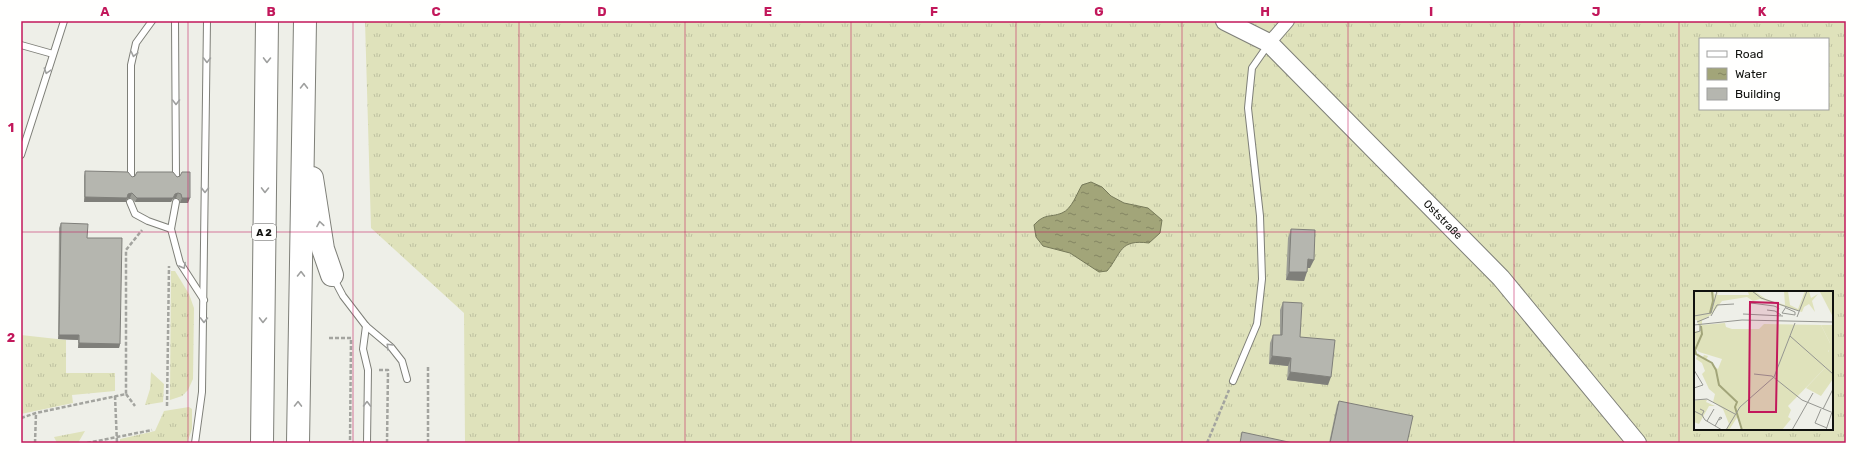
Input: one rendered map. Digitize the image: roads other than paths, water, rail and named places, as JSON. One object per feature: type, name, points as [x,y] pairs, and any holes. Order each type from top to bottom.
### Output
[{"type":"highway","name":"A 2","points":[[262,443],[267,21]]},
{"type":"highway","points":[[298,443],[305,21]]},
{"type":"highway","points":[[303,125],[323,249],[332,275]]},
{"type":"street","name":"Oststraße","points":[[1225,21],[1269,43],[1501,278],[1637,443]]},
{"type":"street","points":[[1269,43],[1288,21]]},
{"type":"lane","points":[[21,155],[64,21]]},
{"type":"lane","points":[[131,177],[131,65],[136,43],[152,21]]},
{"type":"lane","points":[[175,21],[176,177]]},
{"type":"lane","points":[[195,443],[202,392],[207,21]]},
{"type":"lane","points":[[1233,381],[1257,324],[1262,279],[1260,216],[1248,108],[1252,68],[1269,43]]},
{"type":"lane","points":[[21,45],[53,54]]},
{"type":"lane","points":[[130,202],[135,214],[148,221],[170,229]]},
{"type":"lane","points":[[176,202],[170,229],[180,263],[204,300]]},
{"type":"lane","points":[[332,275],[343,296],[366,326],[391,347],[402,361],[407,379]]},
{"type":"lane","points":[[366,326],[363,349],[368,370],[367,443]]},
{"type":"water","points":[[1091,182],[1102,187],[1111,196],[1124,203],[1148,208],[1162,220],[1160,233],[1149,243],[1139,242],[1126,245],[1107,271],[1099,272],[1070,253],[1043,246],[1036,237],[1034,225],[1038,221],[1044,217],[1066,211],[1082,185]]}]
